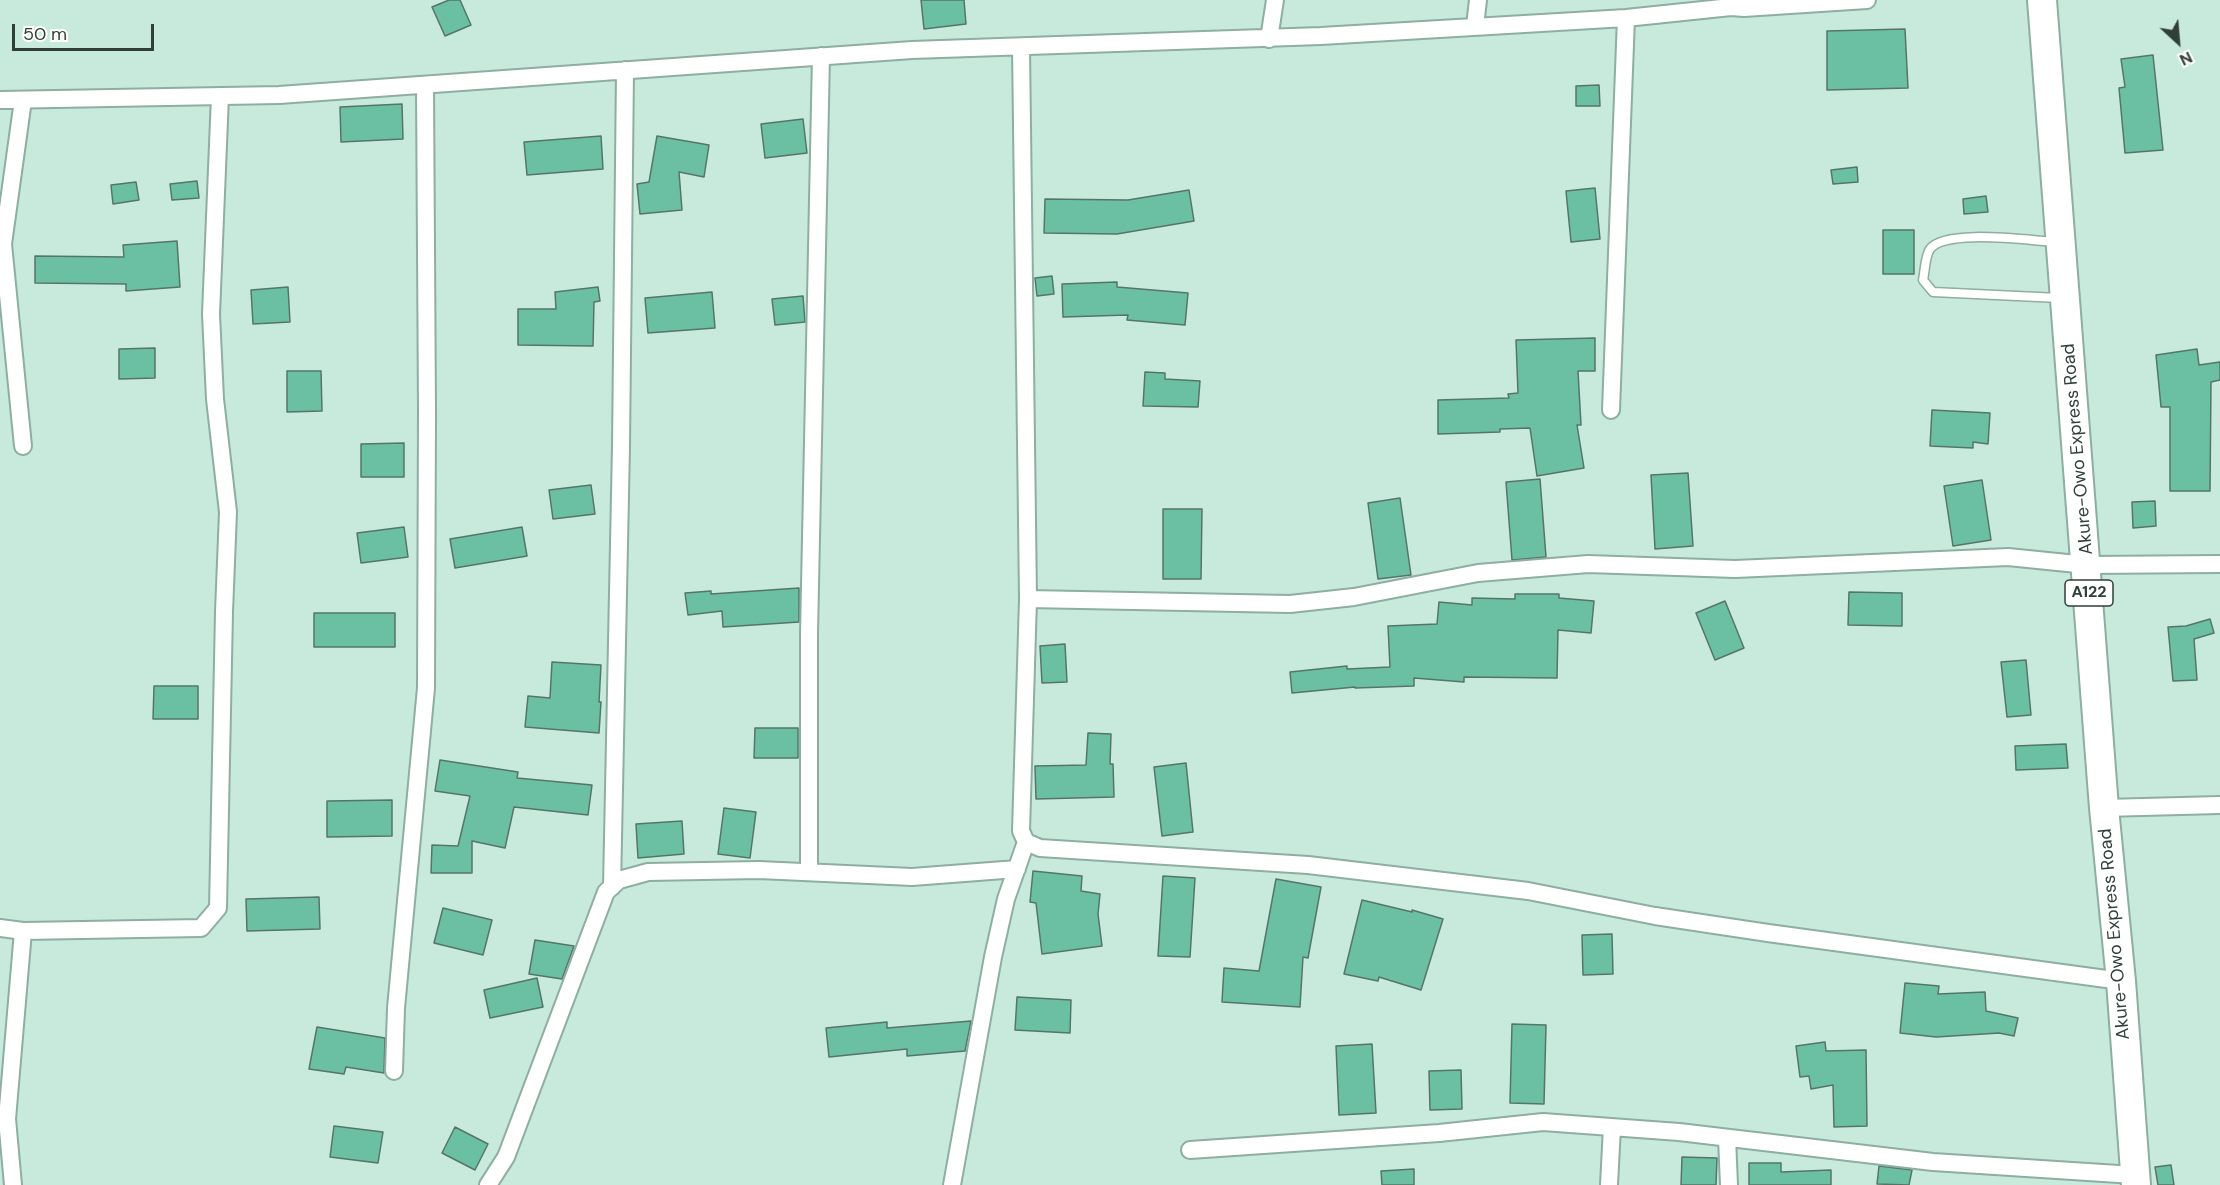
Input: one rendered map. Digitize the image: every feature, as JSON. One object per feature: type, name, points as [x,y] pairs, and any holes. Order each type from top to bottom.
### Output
[{"type":"highway","name":"Akure-Owo Express Road","points":[[2042,0],[2135,1180]]},
{"type":"street","points":[[1269,39],[1275,0]]},
{"type":"street","points":[[1475,26],[1478,0]]},
{"type":"street","points":[[0,100],[279,94],[912,50],[1269,39],[1626,18],[1731,4],[1757,8],[1867,0]]},
{"type":"street","points":[[1611,410],[1626,18]]},
{"type":"street","points":[[1021,47],[1028,599],[1021,831],[1026,842],[1040,848],[1308,865],[1528,891],[1655,916],[1745,930],[2121,981]]},
{"type":"street","points":[[809,872],[809,622],[820,56]]},
{"type":"street","points":[[612,887],[621,446],[625,70]]},
{"type":"street","points":[[394,1071],[396,1008],[426,688],[425,85]]},
{"type":"street","points":[[0,928],[23,931],[201,928],[218,908],[228,512],[215,399],[211,314],[220,96]]},
{"type":"street","points":[[23,100],[3,244],[23,446]]},
{"type":"street","points":[[1028,599],[1290,604],[1354,597],[1478,573],[1588,564],[1735,569],[2008,557],[2087,565],[2220,564]]},
{"type":"street","points":[[2104,808],[2220,805]]},
{"type":"street","points":[[952,1185],[993,957],[1006,899],[1026,842]]},
{"type":"street","points":[[488,1185],[506,1156],[606,892],[619,880],[648,872],[759,870],[912,877],[1017,869]]},
{"type":"street","points":[[13,1185],[7,1119],[23,931]]},
{"type":"street","points":[[1190,1150],[1439,1133],[1543,1122],[1679,1132],[1933,1162],[2135,1180]]},
{"type":"street","points":[[1609,1185],[1612,1127]]},
{"type":"street","points":[[1727,1138],[1729,1185]]},
{"type":"lane","points":[[2061,243],[1962,236],[1938,242],[1929,249],[1923,280],[1933,292],[2066,299]]},
{"type":"building","points":[[449,0],[460,0],[471,25],[445,36],[432,7]]},
{"type":"building","points":[[921,0],[964,0],[966,24],[924,29]]},
{"type":"building","points":[[1905,29],[1908,88],[1827,90],[1827,31]]},
{"type":"building","points":[[2153,55],[2163,150],[2125,153],[2119,88],[2125,87],[2121,59]]},
{"type":"building","points":[[1599,85],[1600,106],[1576,106],[1576,86]]},
{"type":"building","points":[[402,104],[403,139],[341,142],[340,107]]},
{"type":"building","points":[[803,119],[807,153],[765,158],[761,124]]},
{"type":"building","points":[[601,136],[603,169],[527,175],[524,142]]},
{"type":"building","points":[[657,136],[709,145],[704,177],[679,172],[682,210],[640,214],[637,184],[649,182]]},
{"type":"building","points":[[1857,167],[1858,182],[1833,184],[1831,170]]},
{"type":"building","points":[[197,181],[199,198],[172,200],[170,184]]},
{"type":"building","points":[[136,182],[139,200],[113,204],[111,185]]},
{"type":"building","points":[[1595,188],[1600,239],[1571,242],[1566,191]]},
{"type":"building","points":[[1189,190],[1194,221],[1117,234],[1044,233],[1045,199],[1128,200]]},
{"type":"building","points":[[1986,196],[1988,212],[1964,214],[1963,199]]},
{"type":"building","points":[[1883,230],[1914,230],[1914,274],[1883,274]]},
{"type":"building","points":[[177,241],[180,287],[126,291],[126,284],[35,283],[35,256],[124,257],[123,245]]},
{"type":"building","points":[[1052,276],[1054,294],[1037,296],[1035,278]]},
{"type":"building","points":[[1117,282],[1117,287],[1188,293],[1185,325],[1127,320],[1128,315],[1063,317],[1062,284]]},
{"type":"building","points":[[288,287],[290,322],[253,324],[251,290]]},
{"type":"building","points":[[598,287],[600,301],[594,302],[593,346],[518,345],[518,309],[556,309],[555,292]]},
{"type":"building","points":[[712,292],[715,328],[648,333],[645,298]]},
{"type":"building","points":[[803,296],[805,322],[775,325],[772,299]]},
{"type":"building","points":[[1595,338],[1595,371],[1578,371],[1581,425],[1577,425],[1584,468],[1537,476],[1530,428],[1500,429],[1500,432],[1438,434],[1438,400],[1509,398],[1508,394],[1518,393],[1516,340]]},
{"type":"building","points":[[155,348],[155,378],[119,379],[119,349]]},
{"type":"building","points":[[2197,349],[2199,365],[2220,362],[2220,380],[2211,382],[2210,491],[2170,491],[2170,407],[2161,407],[2156,355]]},
{"type":"building","points":[[287,371],[321,371],[322,411],[287,412]]},
{"type":"building","points":[[1145,372],[1165,373],[1165,379],[1200,381],[1198,407],[1143,406]]},
{"type":"building","points":[[1932,410],[1990,413],[1988,444],[1973,442],[1973,448],[1930,446]]},
{"type":"building","points":[[404,443],[404,477],[361,477],[361,444]]},
{"type":"building","points":[[1688,473],[1693,546],[1655,549],[1651,475]]},
{"type":"building","points":[[1540,479],[1546,557],[1512,560],[1506,482]]},
{"type":"building","points":[[1982,480],[1991,540],[1953,546],[1944,486]]},
{"type":"building","points":[[591,485],[595,514],[553,519],[549,490]]},
{"type":"building","points":[[1400,498],[1411,575],[1378,579],[1368,503]]},
{"type":"building","points":[[2155,501],[2156,526],[2133,528],[2132,502]]},
{"type":"building","points":[[1163,509],[1202,509],[1201,579],[1163,579]]},
{"type":"building","points":[[404,527],[408,557],[361,563],[357,533]]},
{"type":"building","points":[[522,527],[527,556],[455,568],[450,539]]},
{"type":"building","points":[[799,588],[799,622],[723,627],[722,611],[688,615],[685,593],[711,591],[711,594]]},
{"type":"building","points":[[1849,592],[1902,593],[1902,626],[1848,625]]},
{"type":"building","points":[[1515,594],[1559,594],[1559,598],[1594,601],[1591,633],[1558,630],[1557,678],[1464,677],[1464,682],[1414,678],[1414,686],[1355,687],[1292,693],[1290,672],[1347,666],[1347,669],[1390,667],[1388,626],[1437,624],[1439,602],[1472,605],[1472,598],[1515,599]]},
{"type":"building","points":[[1725,601],[1744,648],[1715,660],[1696,613]]},
{"type":"building","points":[[314,613],[395,613],[395,647],[314,647]]},
{"type":"building","points":[[2210,619],[2214,633],[2194,639],[2197,680],[2173,681],[2168,627],[2186,626]]},
{"type":"building","points":[[1065,644],[1067,682],[1042,683],[1040,646]]},
{"type":"building","points":[[2026,660],[2031,715],[2007,717],[2001,662]]},
{"type":"building","points":[[552,662],[601,665],[599,733],[525,727],[528,696],[550,698]]},
{"type":"building","points":[[154,686],[198,686],[198,719],[153,719]]},
{"type":"building","points":[[755,728],[798,728],[798,758],[754,758]]},
{"type":"building","points":[[1088,733],[1111,734],[1110,764],[1113,764],[1114,797],[1036,799],[1035,766],[1086,765]]},
{"type":"building","points":[[2066,744],[2068,768],[2016,770],[2015,746]]},
{"type":"building","points":[[440,760],[518,772],[517,778],[592,785],[588,815],[514,807],[505,848],[472,841],[472,873],[431,873],[432,845],[458,846],[470,796],[435,791]]},
{"type":"building","points":[[1186,763],[1193,832],[1162,836],[1154,767]]},
{"type":"building","points":[[392,800],[392,836],[327,837],[327,801]]},
{"type":"building","points":[[724,808],[756,812],[750,858],[718,854]]},
{"type":"building","points":[[682,821],[684,854],[638,858],[636,824]]},
{"type":"building","points":[[1033,871],[1082,876],[1081,891],[1100,894],[1098,914],[1102,946],[1042,954],[1036,903],[1030,902]]},
{"type":"building","points":[[1163,876],[1195,878],[1190,957],[1158,956]]},
{"type":"building","points":[[1276,879],[1321,887],[1308,958],[1303,957],[1300,1007],[1222,1002],[1224,968],[1259,971]]},
{"type":"building","points":[[319,897],[320,929],[247,931],[246,899]]},
{"type":"building","points":[[1362,900],[1443,919],[1421,990],[1379,977],[1378,981],[1344,974]]},
{"type":"building","points":[[443,908],[492,920],[483,955],[434,943]]},
{"type":"building","points":[[1612,934],[1613,974],[1583,975],[1582,935]]},
{"type":"building","points":[[535,940],[574,946],[562,979],[529,974]]},
{"type":"building","points":[[537,978],[543,1007],[490,1018],[484,990]]},
{"type":"building","points":[[1905,983],[1939,986],[1938,994],[1985,992],[1986,1011],[2018,1018],[2014,1036],[1999,1033],[1936,1037],[1900,1033]]},
{"type":"building","points":[[1017,997],[1071,1000],[1070,1033],[1015,1030]]},
{"type":"building","points":[[971,1021],[965,1051],[907,1056],[907,1049],[829,1057],[826,1028],[887,1022],[887,1028]]},
{"type":"building","points":[[1512,1024],[1546,1025],[1544,1104],[1510,1103]]},
{"type":"building","points":[[317,1027],[385,1038],[384,1073],[346,1067],[344,1074],[309,1069]]},
{"type":"building","points":[[1825,1042],[1826,1051],[1866,1050],[1867,1126],[1834,1127],[1833,1085],[1811,1089],[1809,1076],[1800,1077],[1796,1046]]},
{"type":"building","points":[[1372,1044],[1376,1113],[1339,1115],[1336,1046]]},
{"type":"building","points":[[1461,1070],[1462,1109],[1430,1110],[1429,1071]]},
{"type":"building","points":[[334,1126],[383,1132],[378,1163],[330,1157]]},
{"type":"building","points":[[455,1127],[488,1144],[475,1170],[442,1153]]},
{"type":"building","points":[[1682,1157],[1717,1158],[1716,1185],[1681,1185]]},
{"type":"building","points":[[1749,1163],[1781,1163],[1781,1172],[1831,1170],[1831,1185],[1749,1185]]},
{"type":"building","points":[[2171,1165],[2174,1185],[2158,1185],[2155,1167]]},
{"type":"building","points":[[1879,1166],[1912,1170],[1909,1185],[1877,1184]]},
{"type":"building","points":[[1414,1169],[1414,1185],[1382,1185],[1381,1171]]}]
